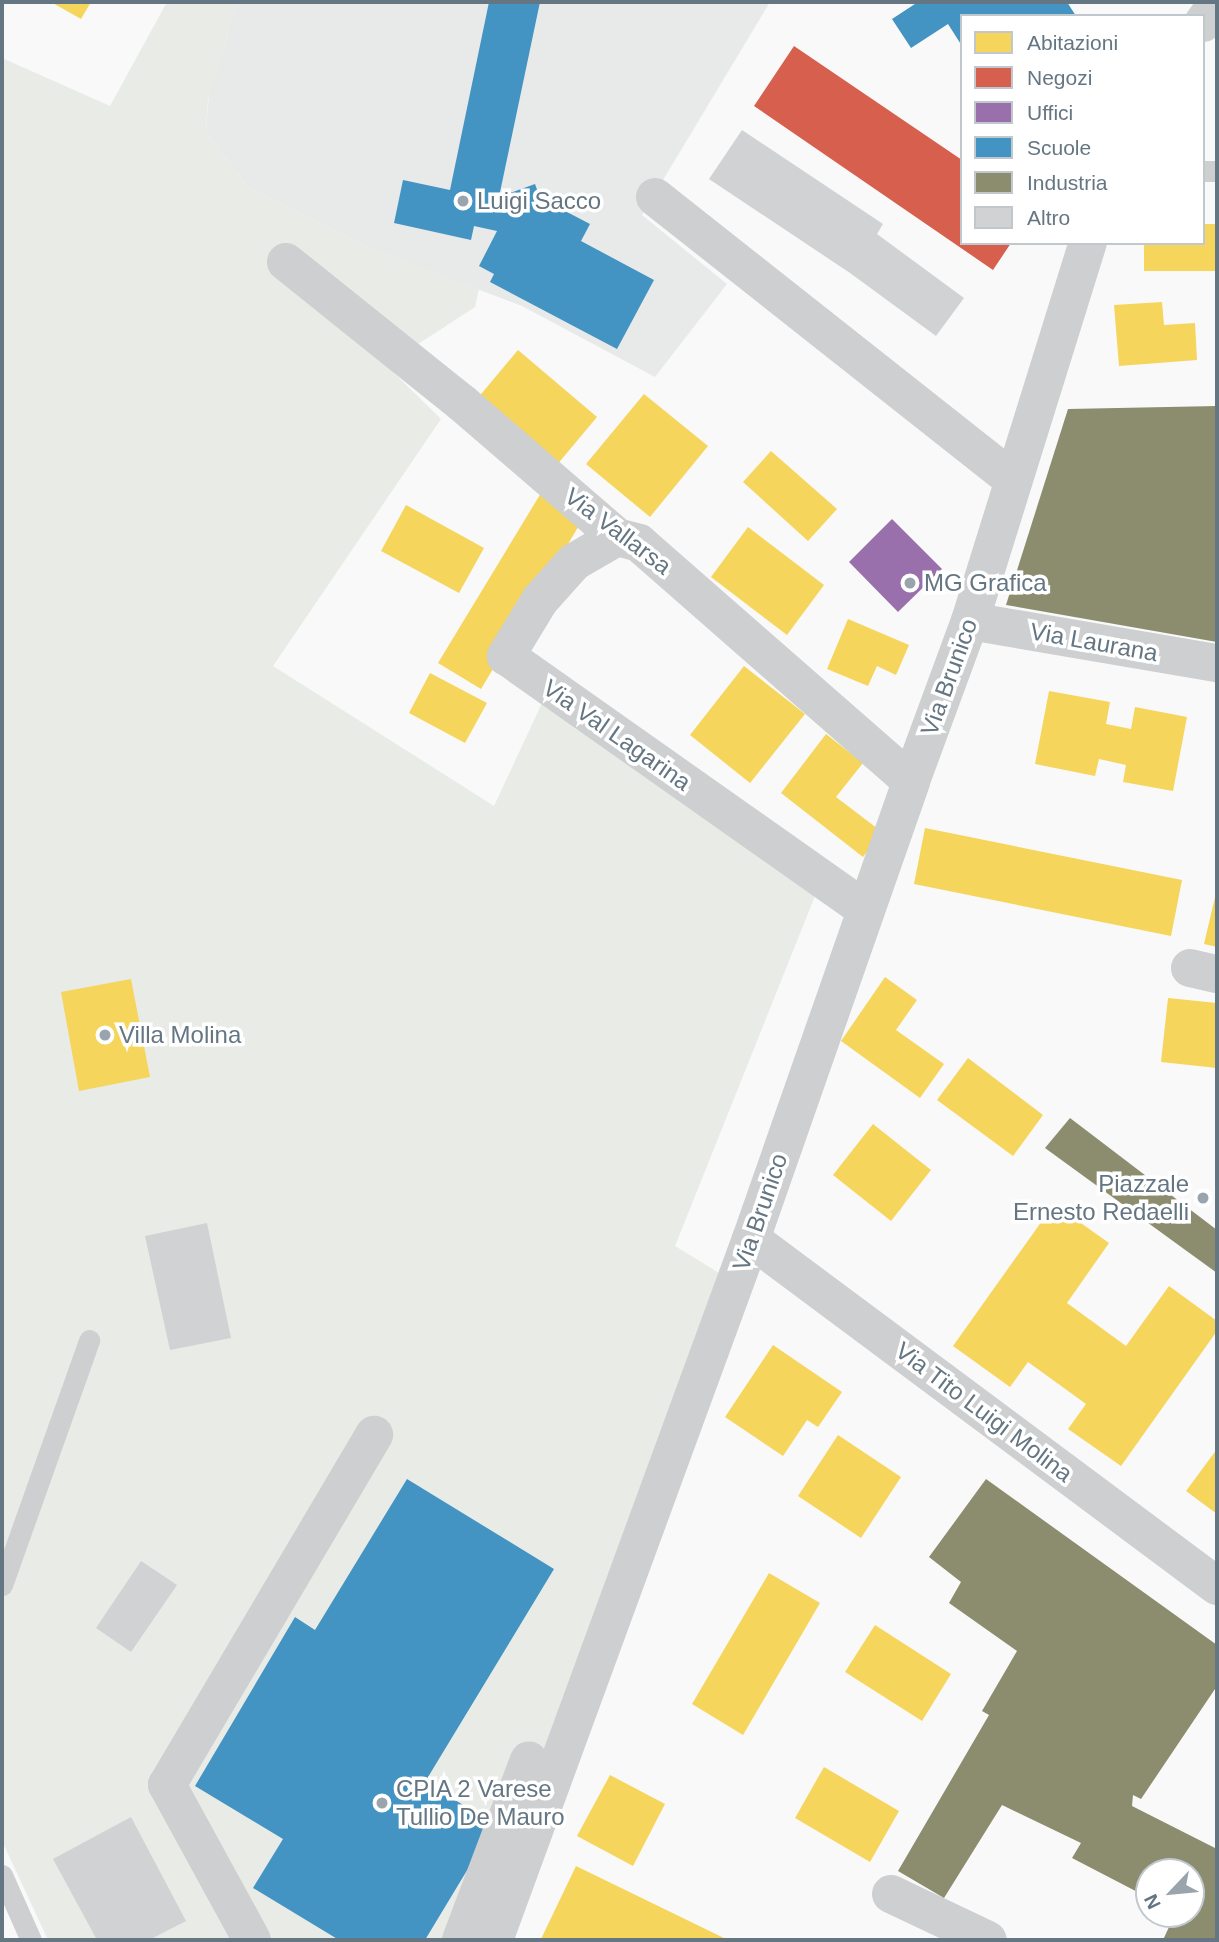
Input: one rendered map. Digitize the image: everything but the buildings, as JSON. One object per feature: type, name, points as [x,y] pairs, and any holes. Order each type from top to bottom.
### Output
[{"type":"street","points":[[1205,20],[1217,4]]},
{"type":"street","points":[[655,197],[1013,479]]},
{"type":"street","name":"Via Brunico","points":[[494,1940],[751,1239],[865,909],[970,621],[1087,245]]},
{"type":"street","name":"Via Vallarsa","points":[[286,262],[462,403],[617,537],[639,543],[911,781]]},
{"type":"street","name":"Via Val Lagarina","points":[[617,537],[574,562],[540,600],[506,656],[865,909]]},
{"type":"street","name":"Via Laurana","points":[[970,621],[1217,663]]},
{"type":"street","name":"Via Tito Luigi Molina","points":[[751,1239],[1217,1586]]},
{"type":"street","points":[[252,1940],[167,1785],[374,1435]]},
{"type":"street","points":[[461,1940],[529,1760]]},
{"type":"street","points":[[891,1894],[988,1940]]},
{"type":"lane","points":[[2,1585],[89,1340]]},
{"type":"lane","points":[[2,1875],[30,1940]]},
{"type":"shaded area","points":[[167,2],[240,2],[231,16],[225,49],[208,99],[206,132],[248,187],[376,251],[479,289],[475,307],[386,365],[441,419],[273,666],[494,806],[542,703],[815,896],[675,1246],[729,1279],[487,1940],[48,1940],[2,1841],[2,58],[110,106]]},
{"type":"shaded area","name":"Luigi Sacco","points":[[240,2],[770,2],[642,215],[727,284],[655,377],[522,306],[376,251],[248,187],[206,132],[209,93],[225,49],[231,16]]},
{"type":"place","name":"Luigi Sacco","points":[[463,201]]},
{"type":"place","name":"MG Grafica","points":[[910,583]]},
{"type":"place","name":"Villa Molina","points":[[105,1035]]},
{"type":"place","name":"Piazzale Ernesto Redaelli","points":[[1203,1198]]},
{"type":"place","name":"CPIA 2 Varese Tullio De Mauro","points":[[382,1803]]}]
